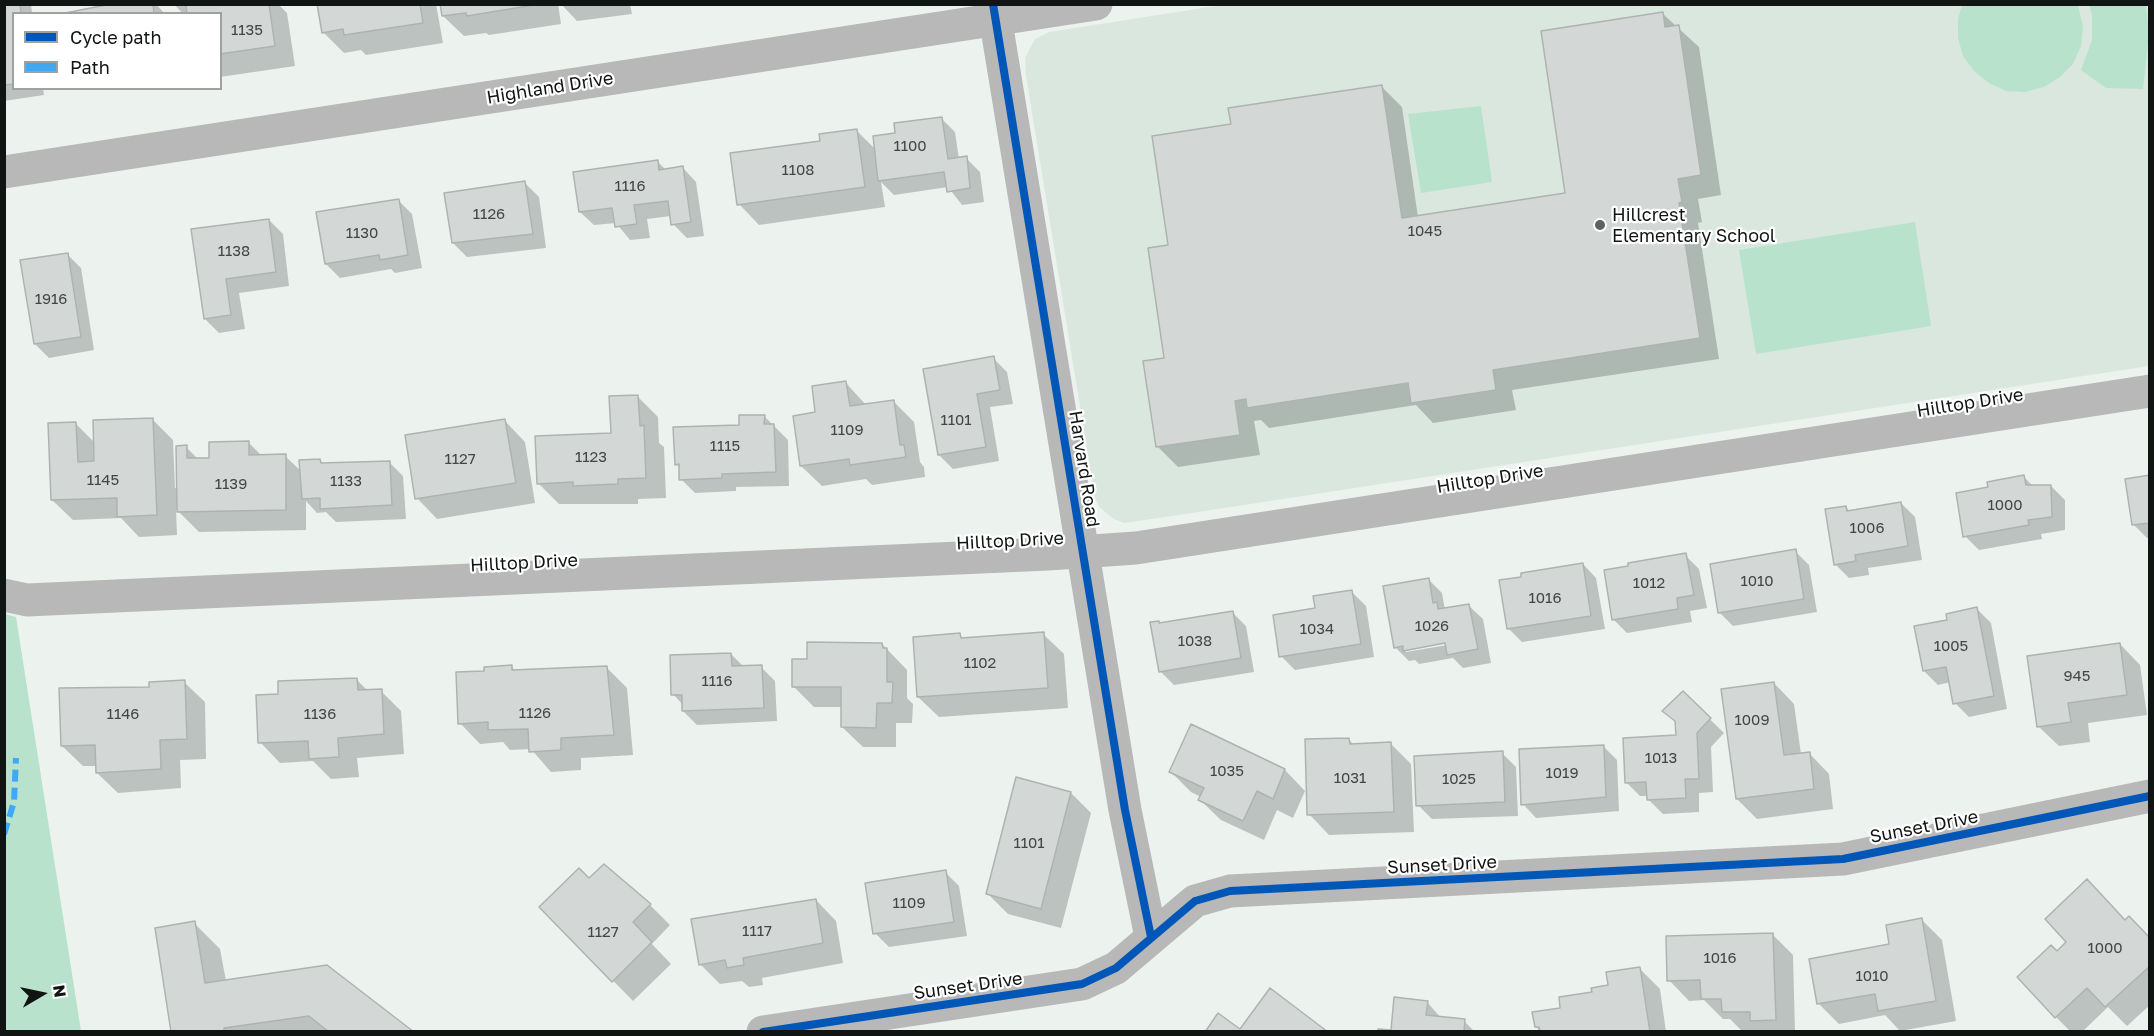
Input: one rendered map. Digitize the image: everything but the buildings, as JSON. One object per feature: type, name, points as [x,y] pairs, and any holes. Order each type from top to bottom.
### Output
[{"type":"street","name":"Highland Drive","points":[[4,172],[994,12],[1096,4]]},
{"type":"street","name":"Harvard Road","points":[[994,12],[1125,810],[1151,938]]},
{"type":"street","name":"Hilltop Drive","points":[[4,595],[27,600],[1136,548],[2150,391]]},
{"type":"street","name":"Sunset Drive","points":[[763,1032],[1082,984],[1116,968],[1196,901],[1230,891],[1843,858],[2150,796]]},
{"type":"shaded area","name":"Hillcrest Elementary School","points":[[1222,5],[2149,5],[2149,366],[1124,523],[1114,519],[1099,507],[1095,498],[1026,76],[1025,58],[1035,39],[1049,32]]},
{"type":"green space","points":[[1962,5],[2078,5],[2083,27],[2081,46],[2073,64],[2060,77],[2044,87],[2025,92],[2006,91],[1989,83],[1974,71],[1963,56],[1958,38],[1958,19]]},
{"type":"green space","points":[[2089,5],[2146,5],[2149,34],[2143,89],[2106,88],[2081,70],[2092,40],[2092,15]]},
{"type":"green space","points":[[1481,106],[1492,182],[1421,193],[1408,114]]},
{"type":"green space","points":[[1915,222],[1931,326],[1756,354],[1739,250]]},
{"type":"green space","points":[[5,614],[16,617],[81,1031],[5,1031]]},
{"type":"marked path","points":[[4,834],[14,802],[16,758]]},
{"type":"cycle path","points":[[993,4],[1125,810],[1151,937]]},
{"type":"cycle path","points":[[763,1032],[1082,984],[1116,968],[1195,901],[1230,891],[1843,859],[2150,796]]},
{"type":"place","name":"Hillcrest Elementary School","points":[[1600,225]]}]
